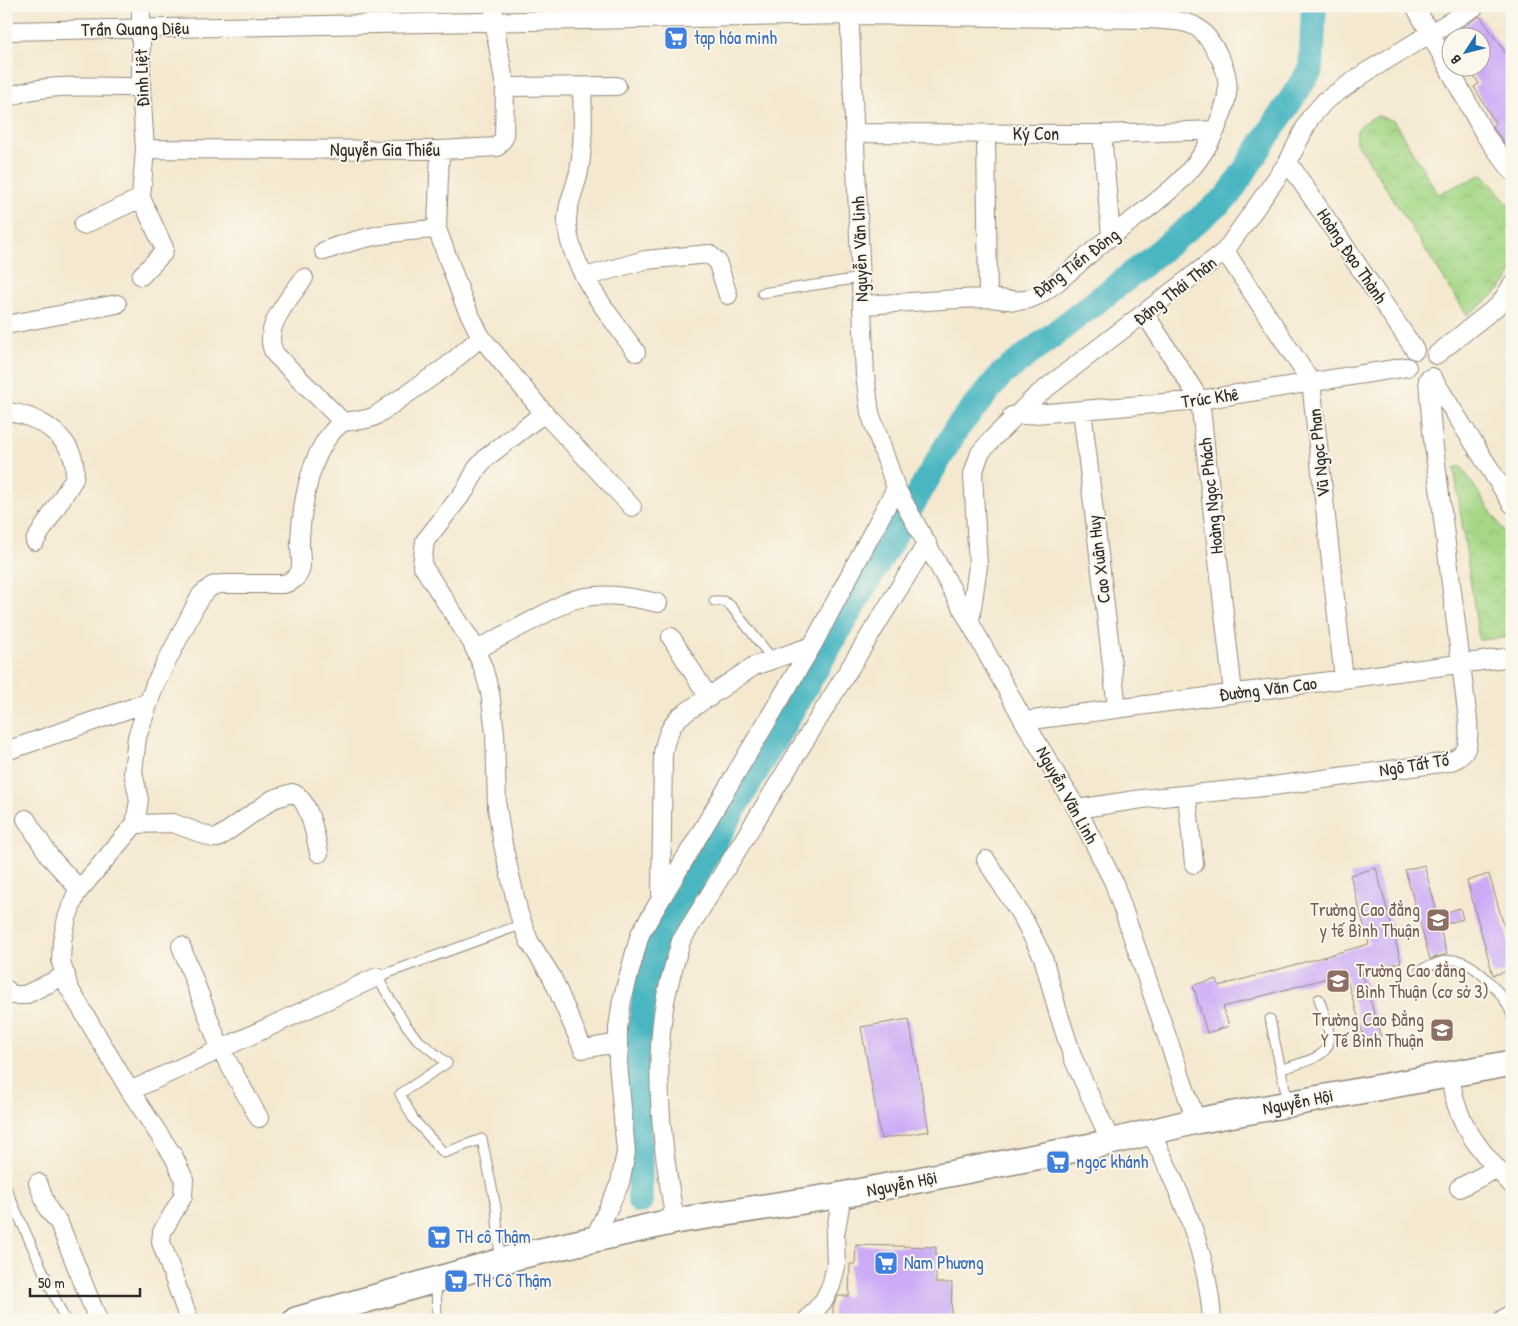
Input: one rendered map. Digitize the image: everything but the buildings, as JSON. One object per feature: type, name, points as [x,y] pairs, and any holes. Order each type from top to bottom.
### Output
[{"type":"street","name":"Đinh Liệt","points":[[141,6],[141,87],[145,149],[141,198]]},
{"type":"street","points":[[1415,6],[1485,135],[1512,171]]},
{"type":"street","name":"Đặng Thái Thân","points":[[970,621],[978,566],[973,474],[980,453],[1012,416],[1036,396],[1225,251],[1288,162],[1310,118],[1325,101],[1343,87],[1430,32],[1476,6]]},
{"type":"street","name":"Trần Quang Diệu","points":[[6,31],[141,29],[494,14],[849,10],[1150,19],[1187,22],[1196,25],[1214,46],[1229,83],[1227,101],[1216,130]]},
{"type":"street","name":"Nguyễn Văn linh","points":[[849,10],[865,375],[870,414],[896,488]]},
{"type":"street","name":"Nguyễn Gia Thiều","points":[[145,149],[440,150],[496,147],[504,138],[505,87],[494,14]]},
{"type":"street","points":[[505,87],[582,88],[617,86]]},
{"type":"street","points":[[6,100],[15,94],[39,88],[141,87]]},
{"type":"street","points":[[582,88],[582,146],[578,174],[566,221],[568,232],[585,277],[600,304],[636,352]]},
{"type":"street","name":"Ký Con","points":[[855,133],[1102,134],[1216,130]]},
{"type":"street","name":"Đặng Tiến Đông","points":[[862,305],[988,298],[1031,299],[1044,291],[1111,236],[1174,189],[1200,159],[1216,130]]},
{"type":"street","points":[[986,134],[988,298]]},
{"type":"street","points":[[1102,134],[1111,236]]},
{"type":"street","points":[[440,150],[437,229],[464,305],[481,337],[544,413],[632,507]]},
{"type":"street","name":"Hoàng Đạo Thành","points":[[1288,162],[1415,350]]},
{"type":"street","points":[[83,226],[141,198],[164,248],[163,253],[141,276]]},
{"type":"street","points":[[324,251],[364,237],[397,231],[437,229]]},
{"type":"street","name":"Vũ Ngọc Phan","points":[[1225,251],[1311,382],[1344,679]]},
{"type":"street","points":[[585,277],[645,260],[708,254],[717,261],[728,295]]},
{"type":"street","points":[[304,278],[278,316],[272,331],[270,346],[275,354],[343,422]]},
{"type":"street","points":[[1436,355],[1506,307],[1512,285]]},
{"type":"street","points":[[6,325],[116,304]]},
{"type":"street","name":"Hoàng Ngọc Phách","points":[[1145,314],[1200,400],[1233,694]]},
{"type":"street","points":[[189,1320],[161,1242],[162,1232],[183,1196],[184,1179],[174,1157],[130,1090],[69,988],[61,962],[62,941],[67,918],[79,889],[135,824],[139,800],[133,772],[137,737],[155,684],[201,596],[206,589],[220,584],[282,584],[291,582],[297,577],[301,568],[300,541],[309,479],[322,449],[332,432],[343,422],[367,420],[375,416],[446,367],[481,337]]},
{"type":"street","points":[[1428,349],[1436,355],[1438,367],[1430,378],[1423,380],[1412,376],[1407,367],[1408,358],[1415,350],[1428,349]]},
{"type":"street","name":"Trúc Khê","points":[[1012,416],[1200,400],[1407,367]]},
{"type":"street","points":[[1430,378],[1462,424],[1512,504]]},
{"type":"street","name":"Ngô Tất Tố","points":[[1077,809],[1272,786],[1456,760],[1465,752],[1469,744],[1462,664],[1432,431],[1430,378]]},
{"type":"street","name":"Cao Xuân Huy","points":[[1082,410],[1117,708]]},
{"type":"street","points":[[6,412],[36,418],[50,427],[72,454],[76,469],[74,478],[35,541]]},
{"type":"street","points":[[544,413],[487,456],[460,497],[425,541],[422,565],[476,650],[490,692],[495,733],[497,807],[503,845],[529,941],[552,977],[583,1050],[618,1043]]},
{"type":"street","points":[[1432,431],[1446,426],[1462,424]]},
{"type":"street","points":[[594,1240],[620,1183],[626,1152],[618,1043],[622,1000],[640,934],[812,646],[896,488]]},
{"type":"street","name":"Nguyễn Văn Linh","points":[[896,488],[1024,720],[1077,809],[1114,883],[1196,1121]]},
{"type":"street","points":[[675,1221],[665,1162],[660,1069],[664,1008],[681,941],[927,543]]},
{"type":"street","points":[[476,650],[582,596],[606,594],[658,603]]},
{"type":"street","points":[[671,637],[709,698]]},
{"type":"street","points":[[662,898],[663,753],[666,736],[671,725],[754,666],[774,661],[812,646]]},
{"type":"street","name":"Đường Văn Cao","points":[[1024,720],[1512,657]]},
{"type":"street","points":[[6,751],[150,702]]},
{"type":"street","points":[[135,824],[173,823],[212,838],[218,838],[273,799],[292,793],[299,797],[312,821],[319,853]]},
{"type":"street","points":[[1187,795],[1194,864]]},
{"type":"street","points":[[26,819],[50,857],[79,889]]},
{"type":"street","points":[[986,860],[1024,920],[1043,957],[1073,1058],[1111,1142]]},
{"type":"street","points":[[182,946],[220,1048],[259,1118]]},
{"type":"street","points":[[6,989],[17,996],[25,995],[66,975]]},
{"type":"street","points":[[130,1090],[377,977]]},
{"type":"street","name":"Nguyễn Hội","points":[[296,1320],[500,1261],[675,1221],[842,1195],[1111,1142],[1196,1121],[1512,1063]]},
{"type":"street","points":[[1451,1074],[1455,1099],[1464,1124],[1474,1142],[1512,1185]]},
{"type":"street","points":[[1151,1133],[1176,1183],[1204,1258],[1210,1288],[1212,1320]]},
{"type":"street","points":[[1459,1188],[1496,1169]]},
{"type":"street","points":[[38,1183],[49,1212],[59,1223],[98,1320]]},
{"type":"street","points":[[807,1320],[824,1300],[831,1286],[836,1266],[835,1235],[842,1195]]},
{"type":"street","points":[[1502,1320],[1512,1313]]},
{"type":"lane","points":[[762,293],[861,278]]},
{"type":"lane","points":[[714,601],[723,601],[730,605],[774,661]]},
{"type":"lane","points":[[500,1261],[496,1207],[482,1139],[444,1153],[414,1120],[400,1094],[447,1063],[417,1038],[406,1025],[377,977],[523,924]]},
{"type":"lane","points":[[1420,970],[1450,960],[1462,961],[1480,974],[1505,1000],[1512,1017]]},
{"type":"lane","points":[[1282,1068],[1309,1061],[1326,1050],[1331,1039],[1330,1027],[1319,999]]},
{"type":"lane","points":[[1270,1019],[1288,1103]]},
{"type":"lane","points":[[6,1188],[65,1320]]},
{"type":"lane","points":[[436,1279],[437,1320]]},
{"type":"green space","points":[[1378,116],[1394,121],[1438,194],[1483,174],[1512,209],[1512,272],[1498,291],[1467,315],[1356,141],[1359,128]]},
{"type":"green space","points":[[1461,466],[1512,544],[1512,637],[1479,640],[1454,468]]},
{"type":"waterway","points":[[640,1201],[639,1041],[646,986],[656,951],[697,872],[957,428],[1001,375],[1118,285],[1228,196],[1311,69],[1314,6]]},
{"type":"place","name":"tạp hóa minh","points":[[676,38]]},
{"type":"place","name":"Trường Cao đẳng y tế Bình Thuận","points":[[1438,920]]},
{"type":"place","name":"Trường Cao đẳng Bình Thuận (cơ sở 3)","points":[[1338,981]]},
{"type":"place","name":"Trường Cao Đẳng Y Tế Bình Thuận","points":[[1442,1030]]},
{"type":"place","name":"ngọc khánh","points":[[1058,1162]]},
{"type":"place","name":"TH cô Thậm","points":[[439,1237]]},
{"type":"place","name":"Nam Phương","points":[[886,1263]]},
{"type":"place","name":"TH Cô Thậm","points":[[456,1281]]}]
